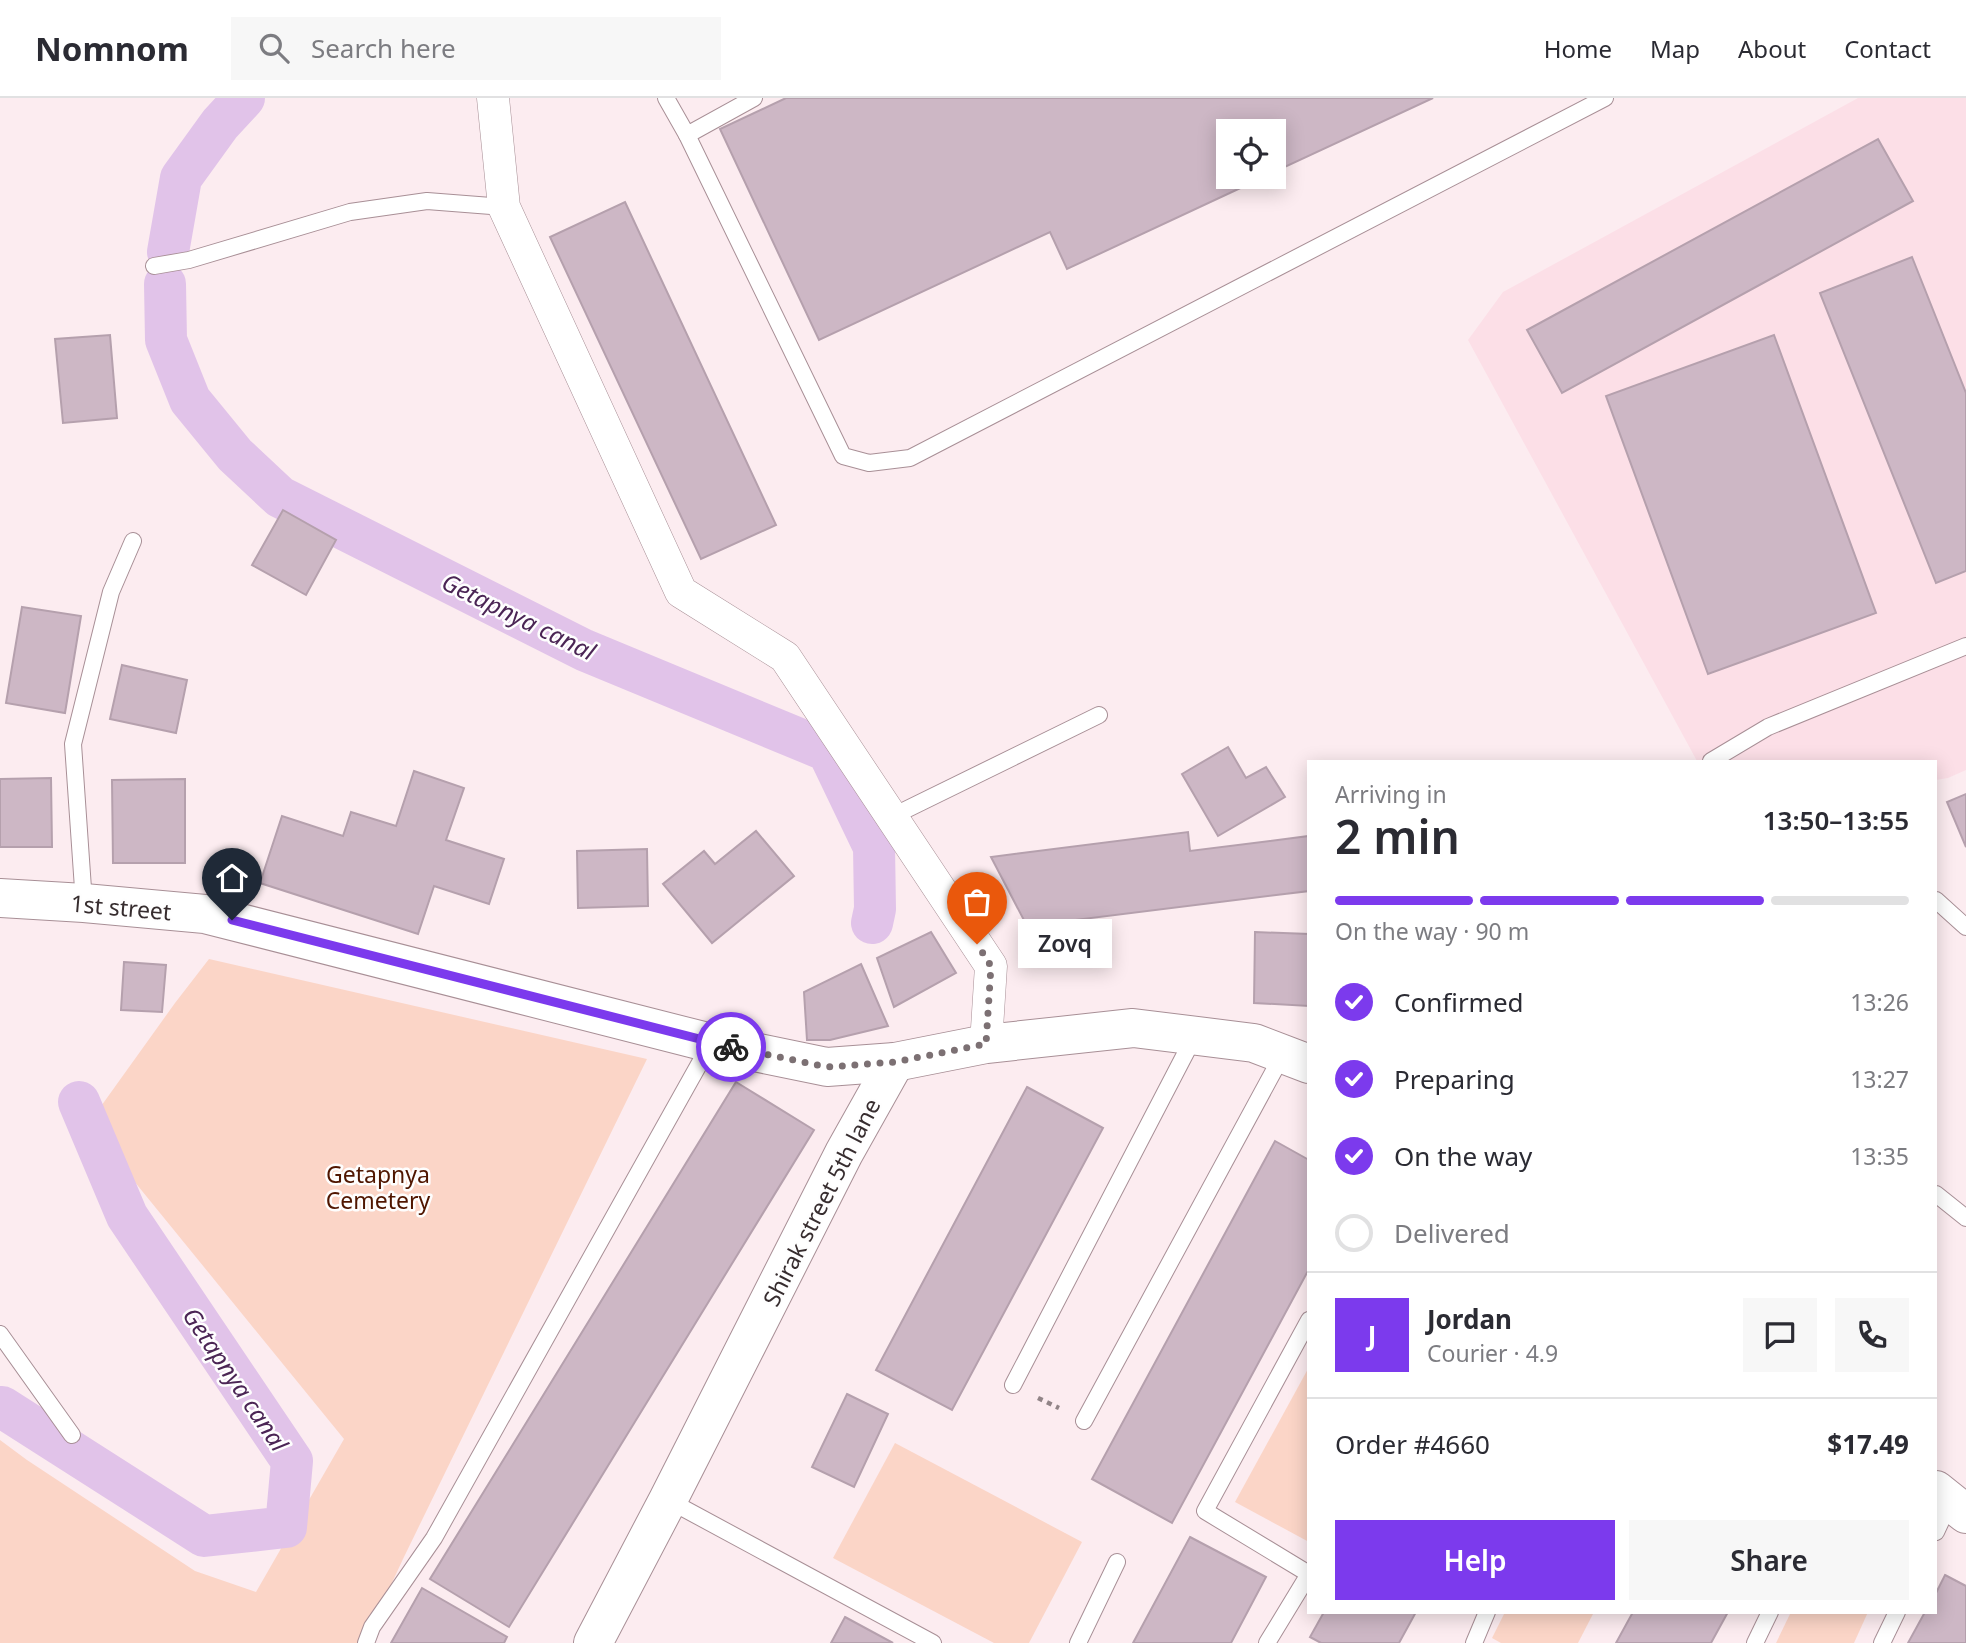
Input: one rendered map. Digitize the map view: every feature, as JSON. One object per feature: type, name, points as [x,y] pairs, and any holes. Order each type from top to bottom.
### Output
[{"type":"main road","name":"1st street","points":[[0,898],[205,914],[711,1043],[827,1067],[895,1062]]},
{"type":"main road","points":[[895,1062],[986,1044],[1133,1028],[1254,1043],[1296,1059]]},
{"type":"main road","name":"Shirak street 5th lane","points":[[593,1643],[844,1153],[895,1062]]},
{"type":"street","points":[[493,98],[504,207],[681,592],[785,657],[991,966],[986,1044]]},
{"type":"lane","points":[[666,98],[687,135],[843,456],[869,464],[910,458],[1605,98]]},
{"type":"lane","points":[[687,135],[754,98]]},
{"type":"lane","points":[[154,266],[189,260],[350,212],[427,201],[504,207]]},
{"type":"lane","points":[[84,903],[73,744],[111,592],[133,541]]},
{"type":"lane","points":[[1713,760],[1768,727],[1966,646]]},
{"type":"lane","points":[[891,817],[1099,715]]},
{"type":"lane","points":[[1937,901],[1966,927]]},
{"type":"lane","points":[[1013,1385],[1194,1036]]},
{"type":"lane","points":[[366,1643],[372,1627],[434,1538],[711,1043]]},
{"type":"lane","points":[[1084,1421],[1296,1059]]},
{"type":"lane","points":[[1937,1195],[1966,1218]]},
{"type":"lane","points":[[1307,1324],[1205,1511],[1307,1573]]},
{"type":"lane","points":[[0,1334],[72,1434]]},
{"type":"lane","points":[[668,1500],[933,1643]]},
{"type":"lane","points":[[1078,1643],[1117,1562]]},
{"type":"lane","points":[[1267,1643],[1307,1577]]},
{"type":"lane","points":[[1474,1643],[1486,1614]]},
{"type":"lane","points":[[1755,1643],[1769,1614]]},
{"type":"lane","points":[[1882,1643],[1896,1614]]},
{"type":"path","points":[[1013,1385],[1084,1421]]},
{"type":"shaded area","points":[[1858,98],[1966,98],[1966,770],[1937,780],[1937,760],[1696,760],[1468,340],[1503,292]]},
{"type":"green space","name":"Getapnya Cemetery","points":[[209,959],[647,1059],[364,1643],[0,1643],[0,1440],[195,1571],[256,1592],[344,1439],[103,1143],[94,1116]]},
{"type":"green space","points":[[1307,1371],[1307,1541],[1235,1502]]},
{"type":"green space","points":[[895,1443],[1082,1542],[1029,1643],[994,1643],[833,1558]]},
{"type":"green space","points":[[1504,1614],[1593,1614],[1578,1643],[1501,1643],[1492,1638]]},
{"type":"green space","points":[[1790,1614],[1867,1614],[1854,1643],[1776,1643]]},
{"type":"building","points":[[786,98],[1433,98],[1286,166],[1286,119],[1216,119],[1216,189],[1238,189],[1067,269],[1050,232],[819,340],[720,129]]},
{"type":"building","points":[[1878,139],[1913,201],[1562,393],[1527,330]]},
{"type":"building","points":[[625,202],[776,525],[701,559],[550,237]]},
{"type":"building","points":[[1912,257],[1966,393],[1966,571],[1936,583],[1820,293]]},
{"type":"building","points":[[110,335],[117,418],[63,423],[55,339]]},
{"type":"building","points":[[1774,335],[1876,613],[1708,674],[1606,396]]},
{"type":"building","points":[[283,510],[336,540],[306,595],[252,565]]},
{"type":"building","points":[[22,607],[81,616],[65,713],[6,703]]},
{"type":"building","points":[[122,665],[187,680],[176,733],[110,719]]},
{"type":"building","points":[[1228,747],[1246,778],[1266,767],[1285,797],[1218,836],[1182,774]]},
{"type":"building","points":[[414,771],[464,788],[446,840],[504,859],[489,904],[434,886],[418,934],[260,883],[282,816],[343,836],[351,812],[396,826]]},
{"type":"building","points":[[51,778],[52,847],[0,847],[0,779]]},
{"type":"building","points":[[185,779],[185,863],[113,863],[112,780]]},
{"type":"building","points":[[1966,794],[1966,847],[1947,802]]},
{"type":"building","points":[[756,831],[794,876],[712,943],[663,884],[704,851],[715,864]]},
{"type":"building","points":[[1188,832],[1190,851],[1307,836],[1307,891],[1027,926],[991,857]]},
{"type":"building","points":[[647,849],[648,906],[578,908],[577,851]]},
{"type":"building","points":[[931,932],[956,973],[894,1007],[877,958]]},
{"type":"building","points":[[1255,932],[1307,934],[1307,1006],[1254,1003]]},
{"type":"building","points":[[124,962],[166,965],[162,1012],[121,1010]]},
{"type":"building","points":[[861,964],[888,1026],[830,1040],[807,1040],[804,992]]},
{"type":"building","points":[[736,1082],[814,1130],[509,1627],[430,1579]]},
{"type":"building","points":[[1027,1087],[1103,1128],[952,1410],[876,1370]]},
{"type":"building","points":[[1275,1141],[1307,1159],[1307,1273],[1172,1523],[1092,1479]]},
{"type":"building","points":[[847,1394],[888,1414],[854,1487],[812,1467]]},
{"type":"building","points":[[1190,1537],[1266,1577],[1231,1643],[1133,1643]]},
{"type":"building","points":[[1945,1575],[1966,1586],[1966,1643],[1908,1643],[1924,1614],[1937,1614],[1937,1591]]},
{"type":"building","points":[[422,1588],[507,1637],[504,1643],[391,1643]]},
{"type":"building","points":[[1323,1614],[1415,1614],[1399,1643],[1321,1643],[1310,1637]]},
{"type":"building","points":[[1632,1614],[1727,1614],[1711,1643],[1616,1643]]},
{"type":"building","points":[[845,1617],[893,1643],[831,1643]]},
{"type":"waterway","name":"Getapnya canal","points":[[168,252],[181,178],[220,124],[244,98]]},
{"type":"waterway","name":"Getapnya canal","points":[[165,284],[166,340],[190,400],[235,455],[280,497],[584,650],[828,751],[874,847],[875,909],[872,923]]},
{"type":"waterway","name":"Getapnya canal","points":[[0,1409],[2,1407],[204,1536],[286,1527],[292,1461],[127,1216],[79,1102]]},
{"type":"way so far","points":[[731,1047],[827,1067],[895,1062],[986,1044],[991,966],[977,944]]},
{"type":"place","name":"Zovq","points":[[977,944]]},
{"type":"route","points":[[232,920],[731,1047]]}]
